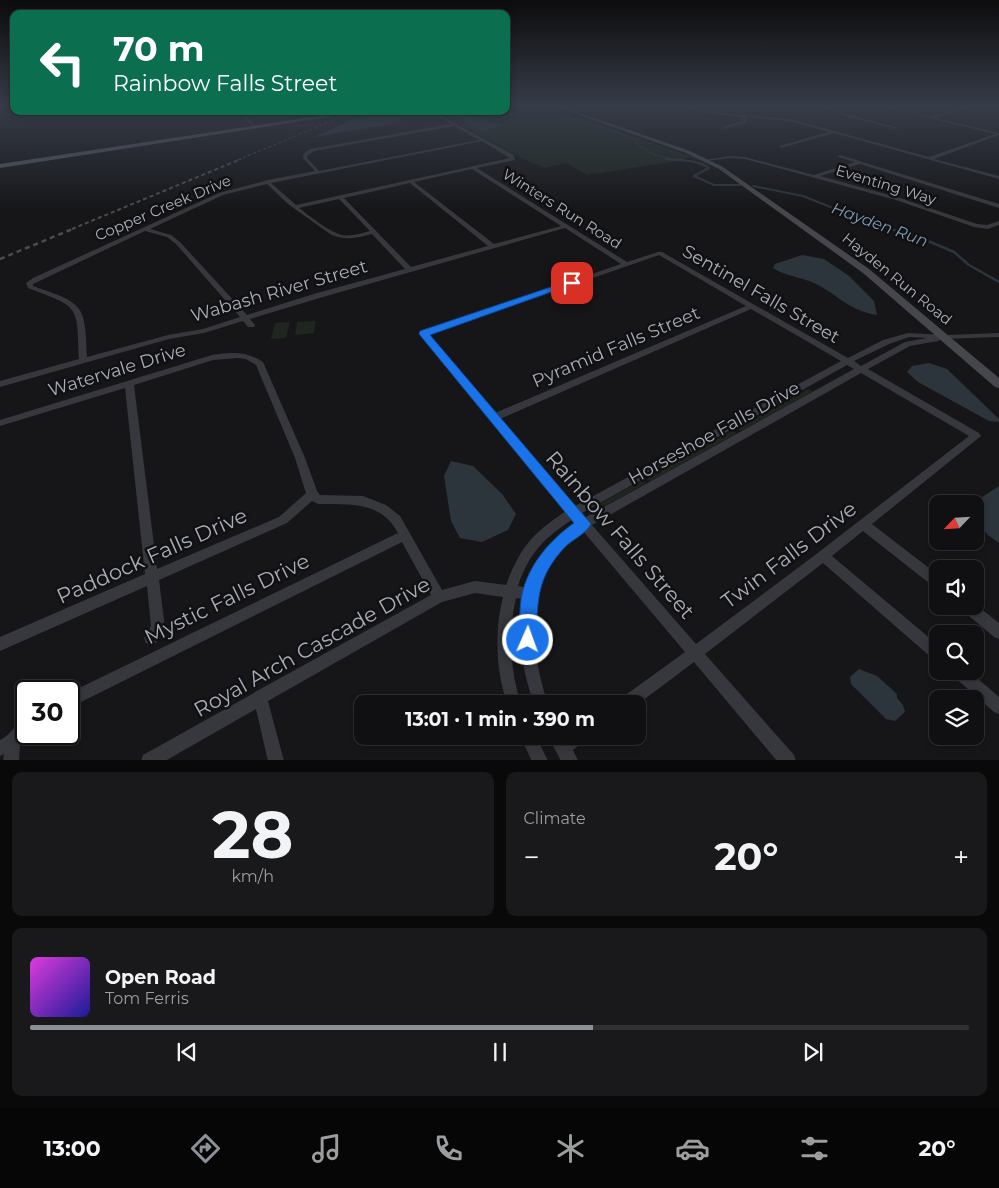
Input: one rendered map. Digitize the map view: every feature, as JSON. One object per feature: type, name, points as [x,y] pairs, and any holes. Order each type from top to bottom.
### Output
[{"type":"main road","points":[[0,166],[172,140]]},
{"type":"main road","name":"Hayden Run Road","points":[[652,140],[707,160],[730,174],[846,256],[946,337],[999,384]]},
{"type":"street","points":[[318,172],[305,158],[306,154],[313,150],[367,140]]},
{"type":"street","name":"Copper Creek Drive","points":[[83,360],[80,316],[73,306],[62,299],[30,287],[29,283],[35,279],[221,194],[268,182],[481,140]]},
{"type":"street","name":"Winters Run Road","points":[[473,168],[513,159],[512,156],[484,140]]},
{"type":"street","points":[[781,147],[804,140]]},
{"type":"street","points":[[864,140],[999,178]]},
{"type":"street","points":[[929,159],[981,140]]},
{"type":"street","points":[[840,156],[999,206]]},
{"type":"street","name":"Eventing Way","points":[[707,160],[730,157],[745,158],[898,199],[976,226],[988,227],[999,223]]},
{"type":"street","points":[[815,176],[861,162]]},
{"type":"street","points":[[295,207],[473,168]]},
{"type":"street","name":"Winters Run Road","points":[[473,168],[627,265]]},
{"type":"street","points":[[268,182],[277,194],[338,236],[354,237],[374,232]]},
{"type":"street","points":[[411,182],[492,246]]},
{"type":"street","points":[[340,197],[410,270]]},
{"type":"street","name":"Wabash River Street","points":[[0,384],[168,337],[248,322],[410,270],[566,226]]},
{"type":"street","points":[[144,229],[169,236],[178,243],[248,322]]},
{"type":"street","name":"Sentinel Falls Street","points":[[627,265],[660,253],[976,436]]},
{"type":"street","name":"Rainbow Falls Street","points":[[627,265],[424,334],[584,524],[788,760]]},
{"type":"street","name":"Pyramid Falls Street","points":[[494,418],[752,306]]},
{"type":"street","name":"Horseshoe Falls Drive","points":[[511,695],[506,660],[505,623],[510,591],[528,552],[546,532],[574,512],[848,361],[900,336],[921,334],[946,337]]},
{"type":"street","points":[[946,337],[999,335]]},
{"type":"street","name":"Horseshoe Falls Drive","points":[[530,594],[550,554],[562,540],[584,524],[860,368],[908,344],[946,337]]},
{"type":"street","name":"Watervale Drive","points":[[0,426],[212,358],[227,355],[244,355],[260,364],[300,458],[312,494]]},
{"type":"street","points":[[130,384],[158,628],[151,638]]},
{"type":"street","name":"Twin Falls Drive","points":[[637,695],[696,653],[864,525],[976,436]]},
{"type":"street","points":[[312,494],[318,499],[363,501],[382,508],[396,519],[439,597]]},
{"type":"street","name":"Paddock Falls Drive","points":[[0,644],[283,520],[312,494]]},
{"type":"street","points":[[864,525],[929,576]]},
{"type":"street","name":"Mystic Falls Drive","points":[[80,696],[404,535]]},
{"type":"street","points":[[823,556],[929,646]]},
{"type":"street","name":"Royal Arch Cascade Drive","points":[[149,760],[439,597],[475,587],[530,594]]},
{"type":"street","points":[[530,594],[527,627],[528,654],[532,683],[537,695]]},
{"type":"street","points":[[978,615],[999,632]]},
{"type":"street","points":[[968,680],[999,707]]},
{"type":"street","points":[[260,697],[276,760]]},
{"type":"street","points":[[7,745],[11,760]]},
{"type":"street","points":[[532,745],[540,760]]},
{"type":"shaded area","points":[[490,140],[646,140],[704,161],[686,157],[684,160],[587,175],[566,163],[544,168]]},
{"type":"shaded area","points":[[802,255],[824,259],[849,276],[874,301],[877,315],[858,310],[814,283],[773,268],[775,264]]},
{"type":"shaded area","points":[[316,321],[314,333],[295,335],[297,322]]},
{"type":"shaded area","points":[[290,322],[286,338],[271,339],[275,323]]},
{"type":"shaded area","points":[[929,363],[947,369],[999,419],[999,422],[989,421],[918,382],[907,372],[912,366]]},
{"type":"shaded area","points":[[808,389],[813,391],[742,431],[737,429]]},
{"type":"shaded area","points":[[732,431],[737,433],[651,481],[647,480],[649,477]]},
{"type":"shaded area","points":[[451,461],[473,466],[502,494],[516,514],[508,530],[482,542],[460,538],[451,521],[444,476]]},
{"type":"shaded area","points":[[641,481],[646,483],[597,511],[593,509],[595,506]]},
{"type":"shaded area","points":[[999,486],[999,543],[984,530],[984,496]]},
{"type":"shaded area","points":[[859,669],[877,676],[897,694],[897,698],[903,705],[905,712],[895,721],[886,719],[851,684],[850,677]]},
{"type":"waterway","name":"Hayden Run","points":[[637,140],[636,144],[655,155],[676,160]]},
{"type":"waterway","name":"Hayden Run","points":[[666,159],[704,165],[709,168],[694,176],[714,185],[740,185]]},
{"type":"waterway","name":"Hayden Run","points":[[753,186],[803,196],[868,222],[892,229]]},
{"type":"waterway","name":"Hayden Run","points":[[887,228],[921,238],[954,252],[969,265],[999,282]]},
{"type":"railway","points":[[238,160],[285,140]]},
{"type":"railway","points":[[72,229],[241,159]]},
{"type":"railway","points":[[0,259],[75,228]]},
{"type":"route","points":[[528,640],[527,627],[530,594],[536,578],[550,554],[562,540],[584,524],[424,334],[572,283]]}]
